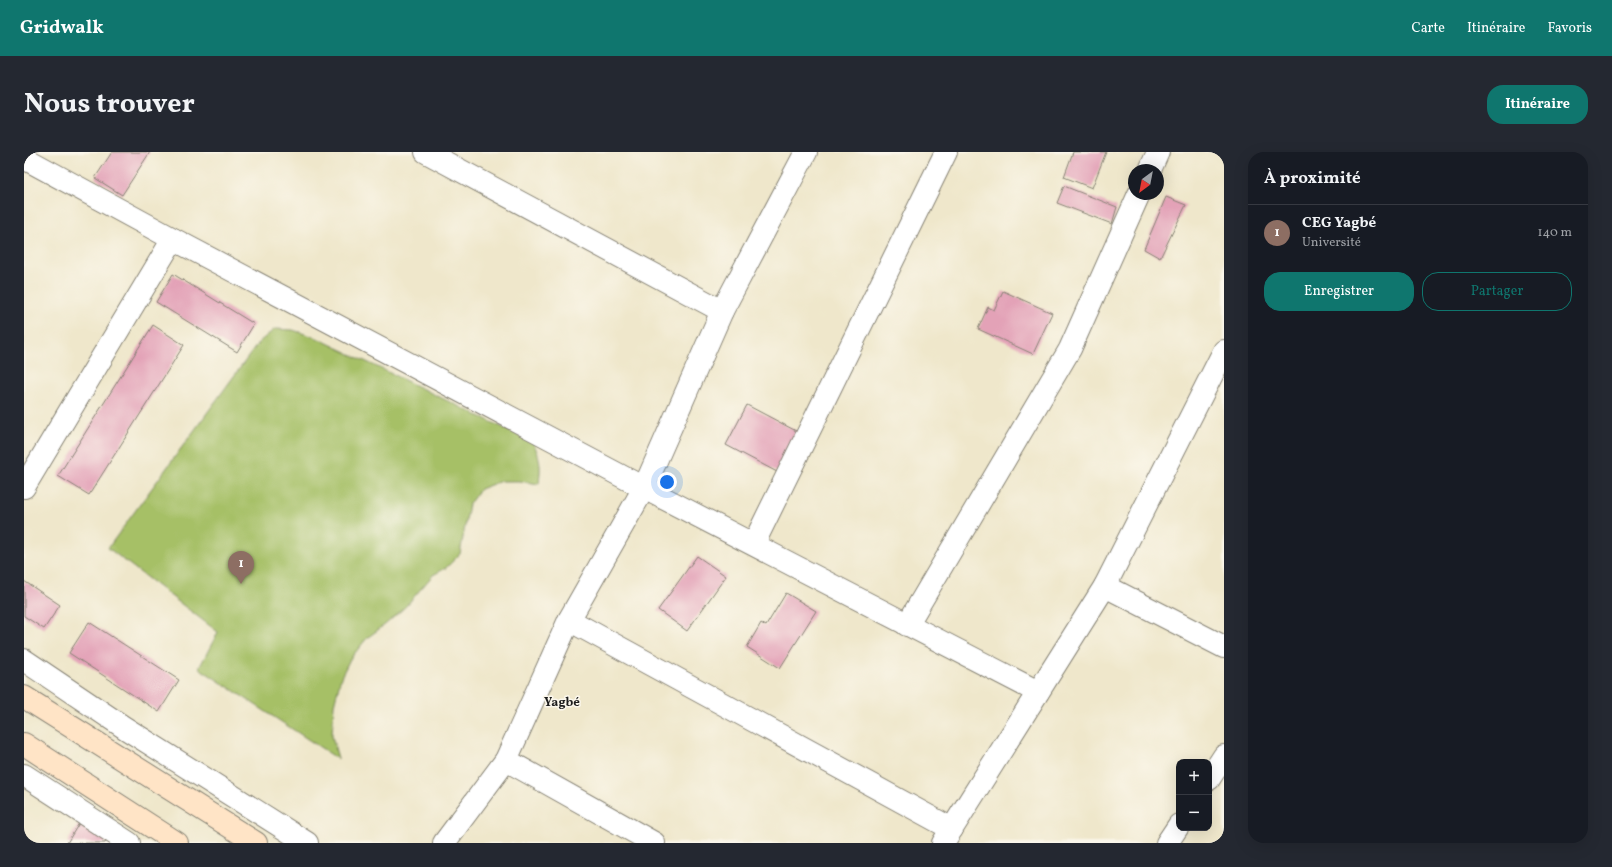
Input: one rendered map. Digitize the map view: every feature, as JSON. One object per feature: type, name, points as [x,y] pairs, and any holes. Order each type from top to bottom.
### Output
[{"type":"street","points":[[426,152],[722,311]]},
{"type":"street","points":[[444,843],[506,760],[569,620],[644,488],[722,311],[806,152]]},
{"type":"street","points":[[754,544],[946,152]]},
{"type":"street","points":[[1153,164],[1158,152]]},
{"type":"street","points":[[24,158],[172,239],[644,488],[1038,692]]},
{"type":"street","points":[[907,625],[1070,349],[1137,200]]},
{"type":"street","points":[[24,487],[172,239]]},
{"type":"street","points":[[569,620],[947,836],[1105,586],[1224,351]]},
{"type":"street","points":[[1105,586],[1224,647]]},
{"type":"street","points":[[24,660],[125,728],[306,843]]},
{"type":"street","points":[[24,697],[256,843]]},
{"type":"street","points":[[24,744],[177,843]]},
{"type":"street","points":[[1212,774],[1224,756]]},
{"type":"street","points":[[506,760],[654,843]]},
{"type":"street","points":[[24,775],[129,843]]},
{"type":"street","points":[[1167,843],[1176,830]]},
{"type":"green space","points":[[275,329],[293,330],[317,338],[533,442],[538,453],[540,463],[539,484],[520,481],[501,481],[480,489],[469,504],[460,554],[446,568],[433,575],[406,606],[386,624],[367,638],[350,659],[341,677],[334,705],[332,736],[338,759],[199,668],[218,632],[108,548],[259,342]]},
{"type":"building","points":[[112,152],[150,152],[122,195],[95,178]]},
{"type":"building","points":[[1073,152],[1106,152],[1092,188],[1064,177]]},
{"type":"building","points":[[1064,186],[1117,207],[1112,224],[1057,203]]},
{"type":"building","points":[[1166,197],[1186,205],[1160,258],[1144,249]]},
{"type":"building","points":[[173,274],[254,324],[237,352],[156,302]]},
{"type":"building","points":[[1003,291],[1052,313],[1033,354],[978,329],[988,307],[994,310]]},
{"type":"building","points":[[153,325],[184,345],[89,495],[58,476]]},
{"type":"building","points":[[747,405],[798,432],[777,472],[726,445]]},
{"type":"building","points":[[697,556],[726,576],[687,631],[658,610]]},
{"type":"building","points":[[24,581],[60,605],[44,629],[24,616]]},
{"type":"building","points":[[786,593],[816,611],[780,668],[747,647],[761,623],[766,626]]},
{"type":"building","points":[[89,622],[179,680],[159,712],[69,653]]},
{"type":"building","points":[[81,820],[109,837],[105,843],[67,843]]},
{"type":"place","name":"CEG Yagbé","points":[[241,584]]},
{"type":"district","name":"Yagbé","points":[[562,701]]}]
